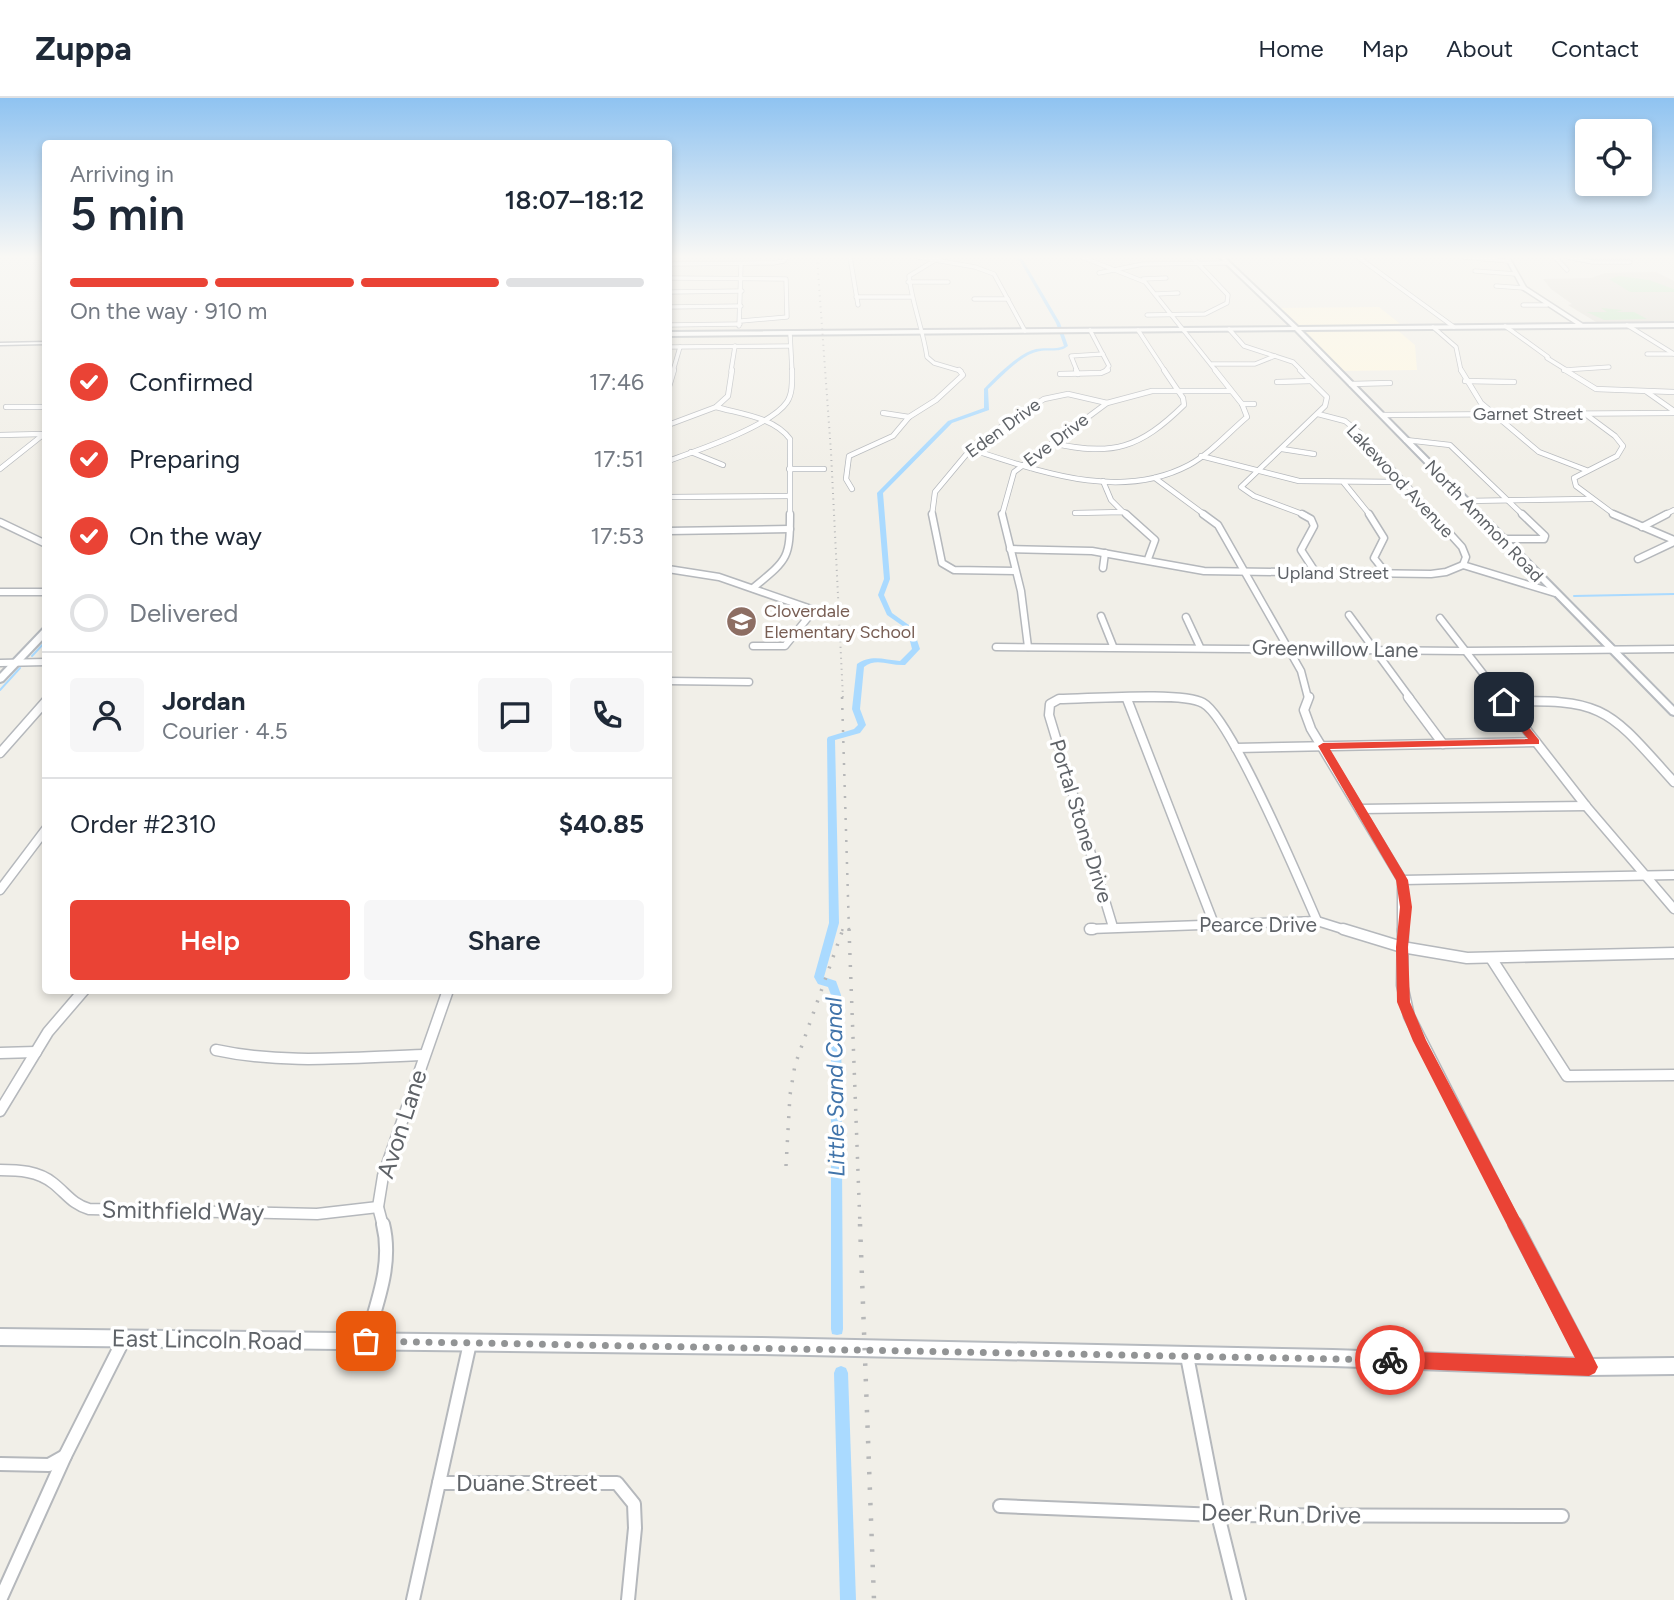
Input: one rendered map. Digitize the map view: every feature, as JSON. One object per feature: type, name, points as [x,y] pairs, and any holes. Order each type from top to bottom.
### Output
[{"type":"main road","points":[[672,334],[1420,327]]},
{"type":"main road","name":"North Ammon Road","points":[[1296,328],[1674,712]]},
{"type":"main road","points":[[0,679],[42,635]]},
{"type":"main road","name":"East Lincoln Road","points":[[0,1337],[1187,1356],[1589,1367],[1674,1366]]},
{"type":"street","points":[[738,333],[739,327]]},
{"type":"street","points":[[922,327],[927,357],[963,372]]},
{"type":"street","points":[[1023,327],[1025,331]]},
{"type":"street","points":[[1433,327],[1456,347],[1465,381],[1493,414],[1539,452],[1586,470]]},
{"type":"street","points":[[1506,327],[1588,386],[1604,391],[1674,392]]},
{"type":"street","points":[[1630,327],[1674,354]]},
{"type":"street","points":[[970,449],[1022,464],[1103,481],[1155,478],[1177,471],[1201,456],[1247,417],[1242,404],[1185,329]]},
{"type":"street","points":[[1230,329],[1244,346],[1297,364],[1327,397],[1325,406],[1318,414],[1241,489],[1247,494],[1296,509],[1311,519],[1314,526],[1301,550],[1316,573]]},
{"type":"street","points":[[1060,374],[1107,371],[1110,366],[1090,330]]},
{"type":"street","points":[[1052,443],[1100,452],[1132,447],[1184,405],[1178,391],[1138,330]]},
{"type":"street","points":[[672,459],[763,421],[786,405],[790,397],[790,333]]},
{"type":"street","points":[[0,344],[42,343]]},
{"type":"street","points":[[672,375],[680,346]]},
{"type":"street","points":[[672,424],[716,407],[730,394],[734,346]]},
{"type":"street","points":[[672,347],[789,346]]},
{"type":"street","points":[[1079,374],[1071,356],[1103,354]]},
{"type":"street","points":[[1647,354],[1674,354]]},
{"type":"street","points":[[1212,365],[1255,364],[1275,356]]},
{"type":"street","points":[[852,489],[846,479],[849,456],[893,436],[909,417],[936,400],[970,367]]},
{"type":"street","points":[[1564,370],[1609,368]]},
{"type":"street","points":[[1277,382],[1311,381]]},
{"type":"street","points":[[1465,381],[1514,382]]},
{"type":"street","points":[[1351,384],[1390,383]]},
{"type":"street","name":"Eve Drive","points":[[1028,647],[1024,606],[1002,509],[1014,472],[1107,403],[1131,393],[1231,391]]},
{"type":"street","name":"Eden Drive","points":[[1015,571],[954,570],[942,562],[932,499],[970,449],[1050,396],[1069,393],[1107,403]]},
{"type":"street","points":[[1647,393],[1674,412]]},
{"type":"street","points":[[936,400],[945,401]]},
{"type":"street","points":[[1242,404],[1254,404]]},
{"type":"street","points":[[6,407],[42,407]]},
{"type":"street","points":[[716,407],[763,421],[788,434],[791,447],[790,547],[786,559],[752,589]]},
{"type":"street","name":"Garnet Street","points":[[1382,415],[1674,412]]},
{"type":"street","points":[[883,413],[909,417]]},
{"type":"street","points":[[1584,413],[1615,436],[1623,446],[1617,456],[1586,470],[1573,482],[1590,499],[1616,516],[1674,541]]},
{"type":"street","name":"Lakewood Avenue","points":[[1318,414],[1339,419],[1355,427],[1462,547],[1465,557],[1463,565]]},
{"type":"street","points":[[0,435],[42,434]]},
{"type":"street","points":[[0,468],[42,436]]},
{"type":"street","points":[[1405,440],[1451,445],[1545,536],[1544,539],[1502,539]]},
{"type":"street","points":[[1282,449],[1314,454]]},
{"type":"street","points":[[691,452],[723,466]]},
{"type":"street","points":[[1201,456],[1307,482],[1402,482]]},
{"type":"street","points":[[789,470],[824,468]]},
{"type":"street","points":[[1155,478],[1219,526],[1300,670],[1309,696],[1304,710],[1311,729],[1402,880],[1406,907],[1402,947],[1404,1002],[1420,1041],[1589,1367]]},
{"type":"street","points":[[1103,481],[1111,500],[1155,540],[1148,559]]},
{"type":"street","points":[[1344,483],[1381,528],[1384,538],[1374,558],[1386,573]]},
{"type":"street","points":[[672,497],[789,496]]},
{"type":"street","points":[[1465,500],[1590,499]]},
{"type":"street","points":[[1642,527],[1674,510]]},
{"type":"street","points":[[1075,513],[1122,512]]},
{"type":"street","points":[[0,522],[42,542]]},
{"type":"street","points":[[1219,526],[1230,525]]},
{"type":"street","points":[[672,531],[790,529]]},
{"type":"street","points":[[1638,559],[1674,541]]},
{"type":"street","name":"Upland Street","points":[[1010,549],[1059,548],[1148,559],[1204,571],[1246,573],[1446,572],[1463,565],[1555,593]]},
{"type":"street","points":[[1102,568],[1105,553]]},
{"type":"street","points":[[672,570],[707,574],[812,608],[815,613],[785,646],[752,646]]},
{"type":"street","points":[[0,593],[42,592]]},
{"type":"street","points":[[1349,615],[1443,744]]},
{"type":"street","points":[[1101,616],[1113,646]]},
{"type":"street","points":[[1186,617],[1200,647]]},
{"type":"street","points":[[1440,618],[1586,806],[1674,909]]},
{"type":"street","name":"Greenwillow Lane","points":[[996,647],[1463,651],[1674,649]]},
{"type":"street","points":[[0,663],[42,662]]},
{"type":"street","points":[[672,681],[749,682]]},
{"type":"street","name":"Portal Stone Drive","points":[[1113,927],[1049,715],[1050,704],[1059,699],[1126,699]]},
{"type":"street","points":[[1214,925],[1126,699],[1182,699],[1204,703],[1221,720],[1317,921]]},
{"type":"street","points":[[1504,702],[1560,702],[1598,709],[1612,716],[1674,782]]},
{"type":"street","points":[[0,753],[42,706]]},
{"type":"street","points":[[1236,748],[1536,742]]},
{"type":"street","points":[[1360,809],[1586,806]]},
{"type":"street","points":[[0,890],[42,834]]},
{"type":"street","points":[[1402,880],[1674,875]]},
{"type":"street","name":"Pearce Drive","points":[[1090,929],[1317,921],[1402,947],[1467,958],[1674,953]]},
{"type":"street","points":[[1491,958],[1567,1076],[1674,1075]]},
{"type":"street","points":[[0,1111],[48,1032],[81,994]]},
{"type":"street","name":"Avon Lane","points":[[366,1341],[387,1265],[387,1241],[378,1207],[383,1176],[447,994]]},
{"type":"street","points":[[216,1050],[247,1059],[317,1060],[425,1055]]},
{"type":"street","points":[[0,1053],[36,1052]]},
{"type":"street","name":"Smithfield Way","points":[[0,1170],[35,1173],[51,1181],[73,1206],[89,1209],[317,1214],[378,1207]]},
{"type":"street","points":[[1,1600],[65,1456],[124,1339]]},
{"type":"street","points":[[413,1600],[470,1343]]},
{"type":"street","points":[[1187,1356],[1218,1514],[1239,1600]]},
{"type":"street","points":[[0,1464],[49,1465],[65,1456]]},
{"type":"street","name":"Duane Street","points":[[439,1483],[617,1483],[634,1504],[635,1528],[628,1600]]},
{"type":"street","name":"Deer Run Drive","points":[[1000,1506],[1218,1514],[1562,1516]]},
{"type":"shaded area","points":[[1294,327],[1403,327],[1395,328],[1415,345],[1417,370],[1338,371]]},
{"type":"waterway","name":"Little Sand Canal","points":[[837,1329],[836,995],[832,984],[821,981],[819,977],[834,923],[831,739],[857,731],[862,725],[856,709],[860,666],[869,660],[902,663],[916,649],[910,628],[889,614],[881,595],[887,579],[880,493],[950,422],[987,409],[986,389],[1016,362],[1034,351],[1058,350],[1066,346],[1059,327]]},
{"type":"waterway","points":[[1574,596],[1674,594]]},
{"type":"waterway","points":[[32,656],[42,645]]},
{"type":"waterway","points":[[0,690],[20,668]]},
{"type":"waterway","name":"Little Sand Canal","points":[[841,1373],[848,1600]]},
{"type":"railway","points":[[822,327],[843,698]]},
{"type":"railway","points":[[842,697],[849,931]]},
{"type":"railway","points":[[842,931],[845,922]]},
{"type":"railway","points":[[786,1166],[790,1095],[795,1065],[843,929]]},
{"type":"railway","points":[[849,929],[860,1226]]},
{"type":"railway","points":[[860,1224],[874,1600]]},
{"type":"way so far","points":[[366,1341],[761,1346],[1390,1360]]},
{"type":"place","name":"Cloverdale Elementary School","points":[[741,621]]},
{"type":"route","points":[[1390,1360],[1589,1367],[1420,1041],[1404,1002],[1402,947],[1406,907],[1402,880],[1323,746],[1536,742],[1504,702]]}]
